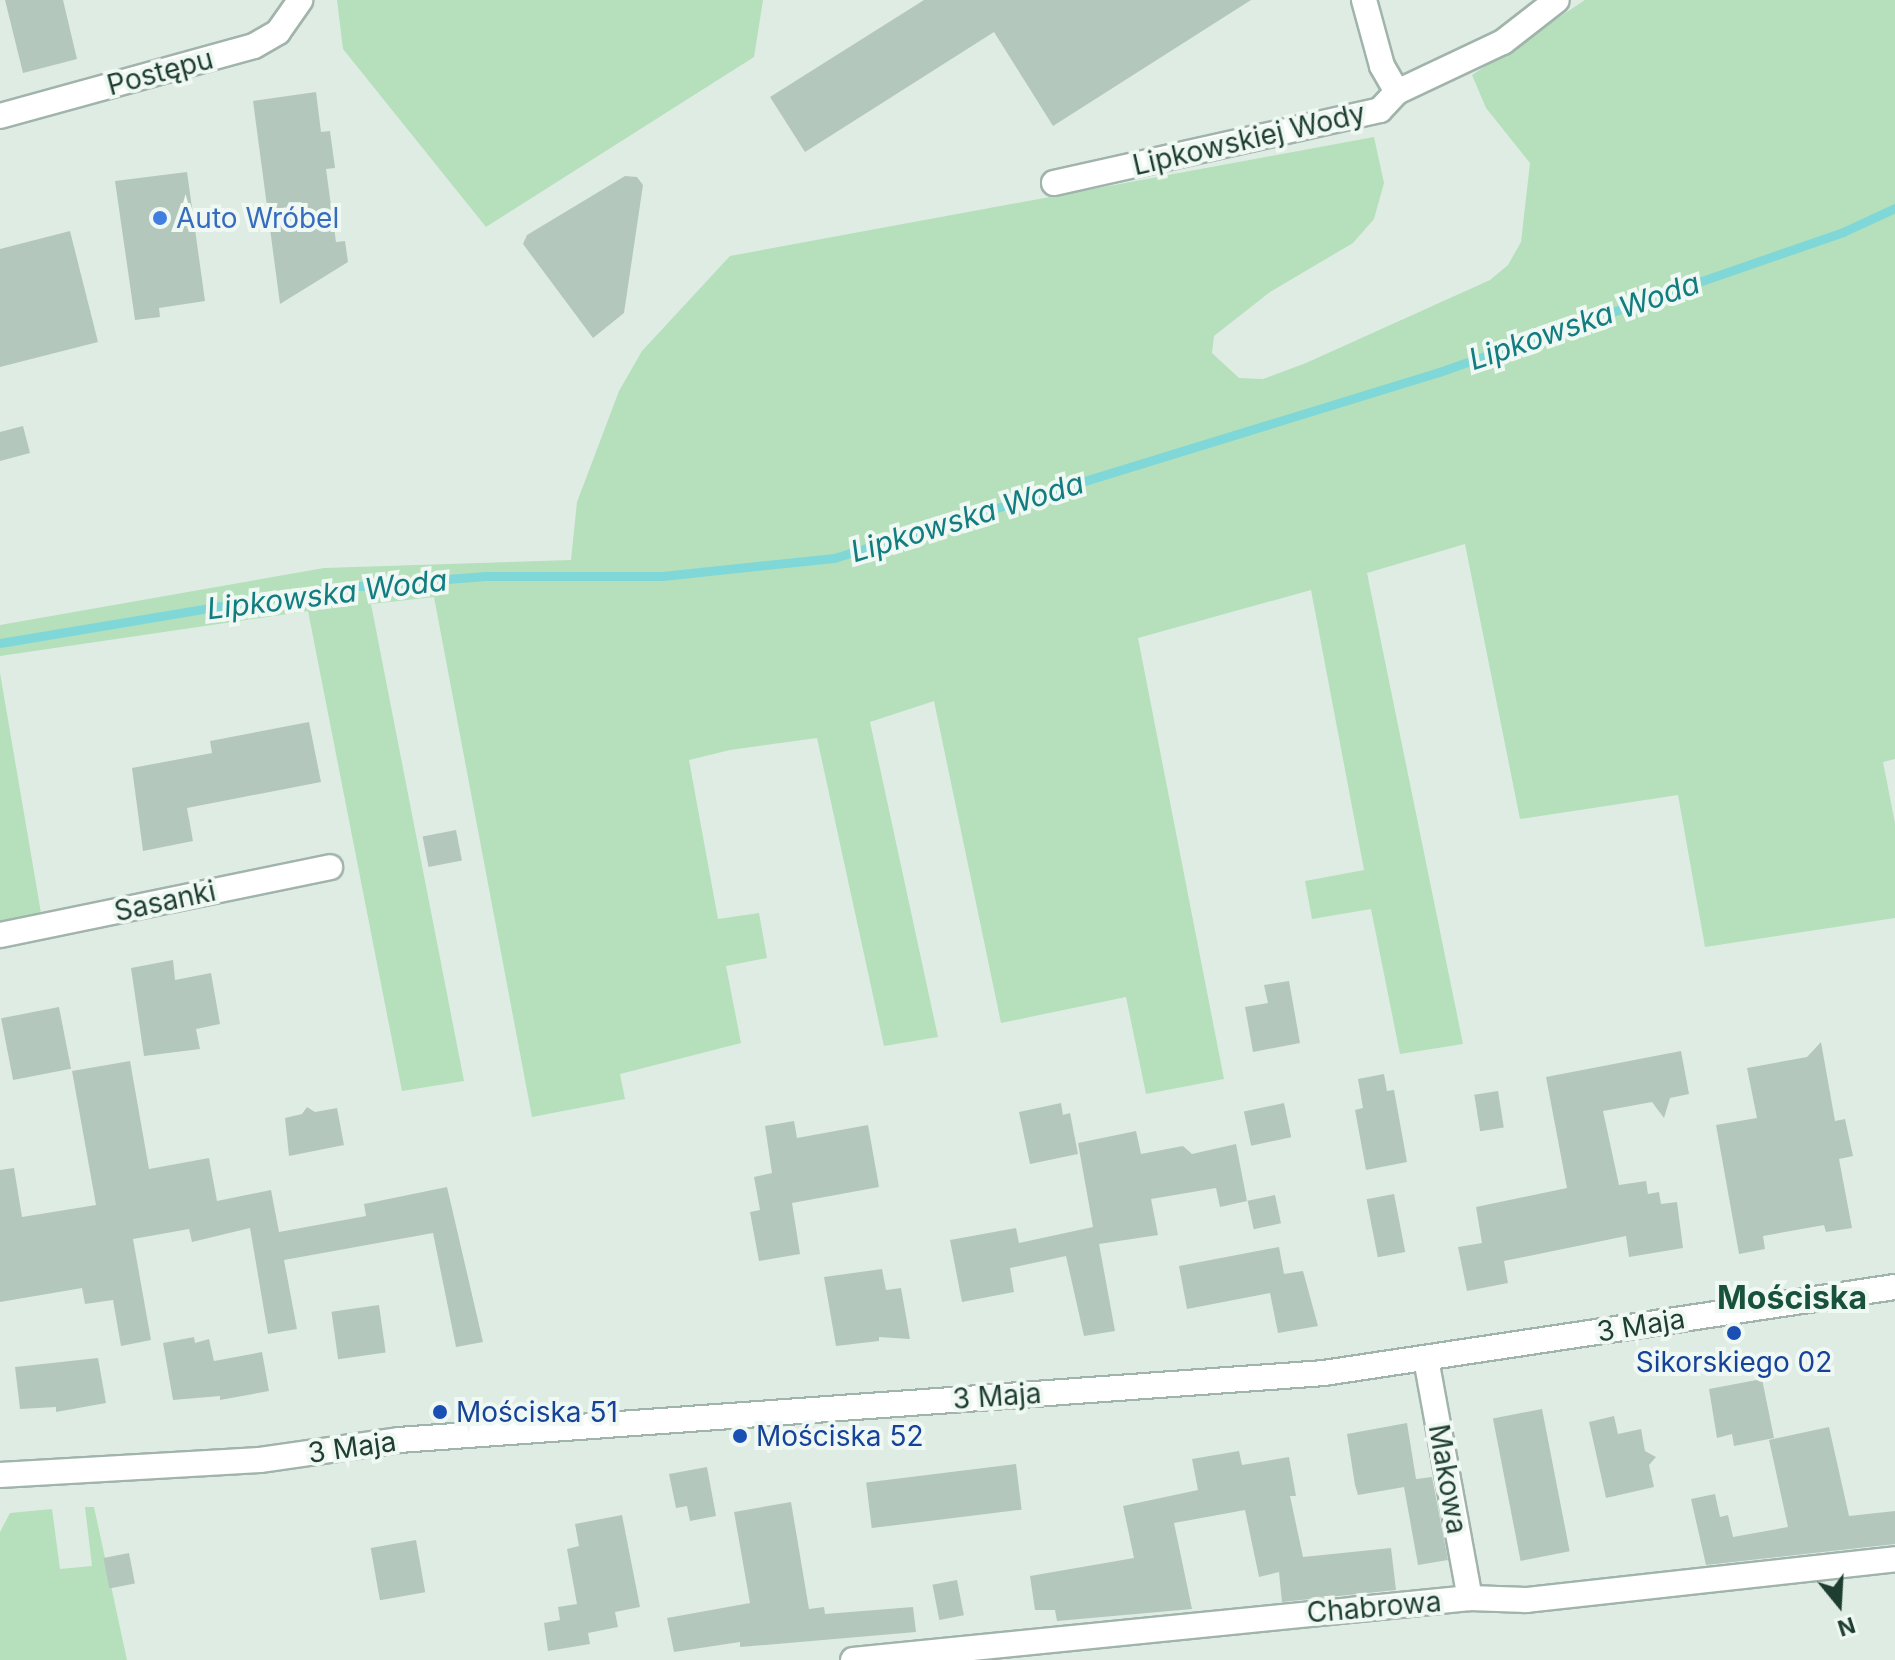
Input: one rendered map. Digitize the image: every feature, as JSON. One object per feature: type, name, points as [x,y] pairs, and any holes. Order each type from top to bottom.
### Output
[{"type":"street","name":"Postępu","points":[[0,116],[254,46],[278,32],[300,0]]},
{"type":"street","points":[[1364,0],[1382,66],[1397,92]]},
{"type":"street","name":"Lipkowskiej Wody","points":[[1054,183],[1380,110],[1397,92],[1503,42],[1557,0]]},
{"type":"street","name":"Sasanki","points":[[0,935],[330,867]]},
{"type":"street","name":"3 Maja","points":[[0,1475],[260,1460],[399,1440],[1324,1373],[1895,1287]]},
{"type":"street","name":"Makowa","points":[[1426,1359],[1470,1598]]},
{"type":"street","name":"Chabrowa","points":[[853,1660],[1470,1598],[1526,1600],[1895,1559]]},
{"type":"green space","points":[[337,0],[763,0],[754,57],[486,227],[343,49]]},
{"type":"green space","points":[[1585,0],[1895,0],[1895,759],[1883,762],[1895,823],[1895,918],[1705,947],[1678,795],[1520,819],[1465,544],[1367,573],[1463,1044],[1400,1054],[1371,909],[1312,919],[1305,881],[1364,870],[1311,590],[1138,638],[1224,1079],[1146,1094],[1126,997],[1001,1023],[934,701],[870,722],[938,1037],[884,1046],[817,738],[730,750],[689,760],[718,919],[759,913],[767,958],[726,966],[741,1043],[620,1074],[625,1099],[532,1117],[434,597],[371,604],[464,1081],[402,1091],[308,611],[0,656],[0,625],[324,568],[571,560],[577,502],[619,391],[642,351],[730,256],[1374,137],[1384,183],[1374,219],[1353,243],[1270,292],[1214,336],[1212,353],[1239,378],[1263,379],[1306,363],[1490,280],[1508,265],[1521,242],[1530,163],[1486,108],[1472,75]]},
{"type":"green space","points":[[0,673],[41,913],[0,922]]},
{"type":"green space","points":[[85,1507],[94,1507],[127,1660],[0,1660],[0,1532],[10,1513],[52,1509],[60,1569],[92,1566]]},
{"type":"building","points":[[5,0],[63,0],[77,59],[23,73]]},
{"type":"building","points":[[924,0],[1251,0],[1053,126],[994,32],[805,152],[770,97]]},
{"type":"building","points":[[316,92],[321,132],[330,131],[335,168],[326,169],[336,242],[345,241],[348,262],[280,304],[253,101]]},
{"type":"building","points":[[187,172],[205,301],[159,308],[160,317],[135,320],[115,181]]},
{"type":"building","points":[[625,176],[637,177],[643,185],[624,313],[593,338],[523,244],[527,235]]},
{"type":"building","points":[[70,231],[98,342],[0,367],[0,249]]},
{"type":"building","points":[[23,426],[30,453],[0,461],[0,432]]},
{"type":"building","points":[[309,722],[321,782],[187,808],[193,841],[143,851],[132,768],[212,753],[210,741]]},
{"type":"building","points":[[456,830],[462,860],[429,867],[423,836]]},
{"type":"building","points":[[173,960],[175,980],[211,973],[220,1024],[196,1029],[200,1049],[144,1056],[131,968]]},
{"type":"building","points":[[1289,981],[1300,1043],[1253,1052],[1245,1007],[1268,1003],[1264,985]]},
{"type":"building","points":[[59,1007],[71,1069],[13,1080],[1,1018]]},
{"type":"building","points":[[1821,1042],[1835,1121],[1845,1119],[1853,1156],[1839,1159],[1852,1228],[1826,1232],[1824,1225],[1763,1236],[1765,1249],[1739,1254],[1716,1125],[1757,1118],[1747,1068],[1807,1057]]},
{"type":"building","points":[[1681,1051],[1689,1094],[1670,1098],[1664,1118],[1652,1102],[1603,1111],[1619,1185],[1646,1181],[1648,1194],[1659,1192],[1661,1204],[1677,1202],[1683,1248],[1629,1257],[1626,1236],[1504,1261],[1508,1283],[1467,1291],[1458,1247],[1482,1243],[1476,1207],[1567,1188],[1546,1077]]},
{"type":"building","points":[[130,1061],[149,1169],[209,1158],[217,1201],[271,1190],[279,1232],[366,1216],[364,1204],[447,1187],[483,1342],[456,1347],[433,1233],[284,1260],[297,1329],[268,1334],[250,1228],[192,1242],[189,1229],[133,1239],[151,1340],[121,1346],[113,1300],[85,1304],[82,1288],[0,1302],[0,1170],[14,1168],[22,1217],[96,1205],[72,1071]]},
{"type":"building","points":[[1384,1074],[1387,1091],[1394,1090],[1407,1162],[1366,1170],[1355,1110],[1363,1108],[1358,1079]]},
{"type":"building","points":[[1498,1091],[1504,1128],[1480,1131],[1474,1095]]},
{"type":"building","points":[[1061,1103],[1063,1115],[1070,1113],[1078,1154],[1030,1164],[1019,1112]]},
{"type":"building","points":[[1284,1103],[1291,1137],[1251,1146],[1244,1112]]},
{"type":"building","points":[[307,1107],[315,1112],[337,1108],[344,1145],[289,1156],[285,1118],[302,1114]]},
{"type":"building","points":[[794,1121],[797,1138],[868,1125],[879,1187],[792,1203],[800,1254],[759,1261],[750,1212],[760,1210],[754,1177],[772,1173],[765,1126]]},
{"type":"building","points":[[1136,1131],[1141,1154],[1183,1146],[1192,1154],[1236,1144],[1247,1201],[1220,1207],[1216,1188],[1151,1199],[1158,1235],[1099,1244],[1115,1331],[1084,1336],[1066,1256],[1010,1268],[1014,1292],[962,1302],[950,1240],[1016,1228],[1019,1243],[1093,1227],[1078,1143]]},
{"type":"building","points":[[1394,1194],[1405,1252],[1378,1257],[1367,1199]]},
{"type":"building","points":[[1275,1195],[1281,1223],[1254,1229],[1248,1201]]},
{"type":"building","points":[[1279,1247],[1284,1274],[1303,1271],[1318,1326],[1278,1333],[1270,1293],[1187,1309],[1179,1266]]},
{"type":"building","points":[[882,1269],[886,1290],[901,1288],[910,1339],[879,1337],[879,1341],[836,1346],[824,1277]]},
{"type":"building","points":[[379,1305],[386,1353],[338,1359],[331,1312]]},
{"type":"building","points":[[194,1337],[195,1343],[209,1339],[214,1361],[262,1352],[269,1391],[220,1400],[220,1396],[173,1400],[163,1343]]},
{"type":"building","points":[[98,1358],[106,1403],[56,1412],[56,1407],[20,1409],[15,1367]]},
{"type":"building","points":[[1762,1379],[1774,1438],[1734,1446],[1732,1434],[1717,1438],[1709,1389]]},
{"type":"building","points":[[1542,1409],[1570,1551],[1521,1561],[1493,1419]]},
{"type":"building","points":[[1614,1416],[1618,1434],[1641,1429],[1645,1451],[1656,1457],[1649,1465],[1654,1487],[1606,1498],[1589,1422]]},
{"type":"building","points":[[1407,1423],[1416,1479],[1432,1477],[1448,1560],[1418,1565],[1404,1487],[1358,1495],[1355,1485],[1347,1434]]},
{"type":"building","points":[[1829,1427],[1849,1516],[1895,1511],[1895,1544],[1706,1565],[1691,1499],[1715,1494],[1720,1517],[1728,1515],[1733,1537],[1788,1527],[1769,1440]]},
{"type":"building","points":[[1239,1451],[1242,1465],[1289,1457],[1296,1496],[1290,1496],[1303,1557],[1391,1548],[1396,1590],[1282,1602],[1279,1572],[1259,1577],[1245,1510],[1174,1523],[1192,1609],[1057,1621],[1055,1610],[1035,1610],[1030,1576],[1134,1558],[1123,1506],[1198,1490],[1192,1459]]},
{"type":"building","points":[[1016,1464],[1022,1510],[872,1528],[866,1482]]},
{"type":"building","points":[[707,1467],[716,1516],[690,1521],[687,1506],[676,1508],[669,1474]]},
{"type":"building","points":[[791,1502],[809,1609],[824,1607],[825,1614],[913,1607],[916,1632],[740,1647],[740,1642],[674,1652],[667,1618],[750,1603],[734,1512]]},
{"type":"building","points":[[622,1515],[640,1607],[615,1612],[618,1627],[588,1633],[590,1644],[548,1651],[544,1623],[560,1620],[558,1607],[577,1604],[567,1549],[579,1546],[575,1524]]},
{"type":"building","points":[[416,1540],[425,1592],[380,1600],[371,1548]]},
{"type":"building","points":[[129,1553],[135,1583],[109,1588],[103,1558]]},
{"type":"building","points":[[957,1580],[964,1615],[939,1620],[932,1585]]},
{"type":"waterway","name":"Lipkowska Woda","points":[[0,643],[321,589],[488,576],[662,576],[834,558],[1439,372],[1843,232],[1895,208]]},
{"type":"place","name":"Auto Wróbel","points":[[160,218]]},
{"type":"place","name":"Sikorskiego 02","points":[[1734,1333]]},
{"type":"place","name":"Mościska 51","points":[[440,1412]]},
{"type":"place","name":"Mościska 52","points":[[740,1436]]},
{"type":"district","name":"Mościska","points":[[1792,1298]]}]
